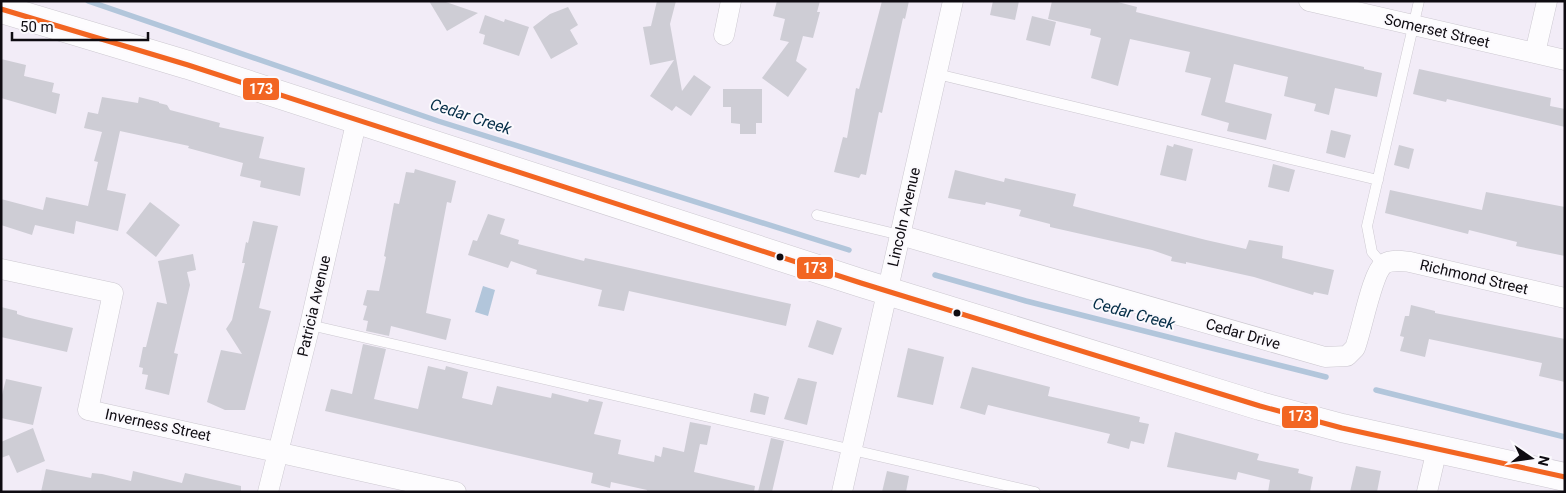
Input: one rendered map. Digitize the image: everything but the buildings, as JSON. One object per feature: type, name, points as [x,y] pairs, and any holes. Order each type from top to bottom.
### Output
[{"type":"street","points":[[724,35],[731,1]]},
{"type":"street","name":"Lincoln Avenue","points":[[842,492],[953,1]]},
{"type":"street","name":"Somerset Street","points":[[1310,1],[1565,60]]},
{"type":"street","points":[[1535,53],[1547,1]]},
{"type":"street","points":[[12,8],[887,291],[1260,406],[1342,428],[1565,477]]},
{"type":"street","name":"Patricia Avenue","points":[[268,492],[310,325],[357,119]]},
{"type":"street","name":"Cedar Drive","points":[[900,235],[1325,357],[1338,358],[1347,356],[1355,348],[1374,281],[1383,265]]},
{"type":"street","name":"Richmond Street","points":[[1383,265],[1396,260],[1410,262],[1565,298]]},
{"type":"street","name":"Inverness Street","points":[[1,269],[112,293],[88,410],[456,492]]},
{"type":"street","points":[[1427,492],[1437,449]]},
{"type":"lane","points":[[1383,265],[1372,252],[1367,226],[1419,1]]},
{"type":"lane","points":[[937,74],[1378,180]]},
{"type":"lane","points":[[816,215],[900,235]]},
{"type":"lane","points":[[310,325],[851,448],[1035,492]]},
{"type":"water","points":[[483,286],[495,290],[488,316],[475,312]]},
{"type":"waterway","name":"Cedar Creek","points":[[88,1],[438,121],[849,250]]},
{"type":"waterway","name":"Cedar Creek","points":[[935,275],[1026,301],[1326,377]]},
{"type":"waterway","name":"Cedar Creek","points":[[1376,390],[1565,437]]},
{"type":"transit line","name":"173","points":[[1,9],[188,65],[861,283],[1260,406],[1342,428],[1565,477]]}]
